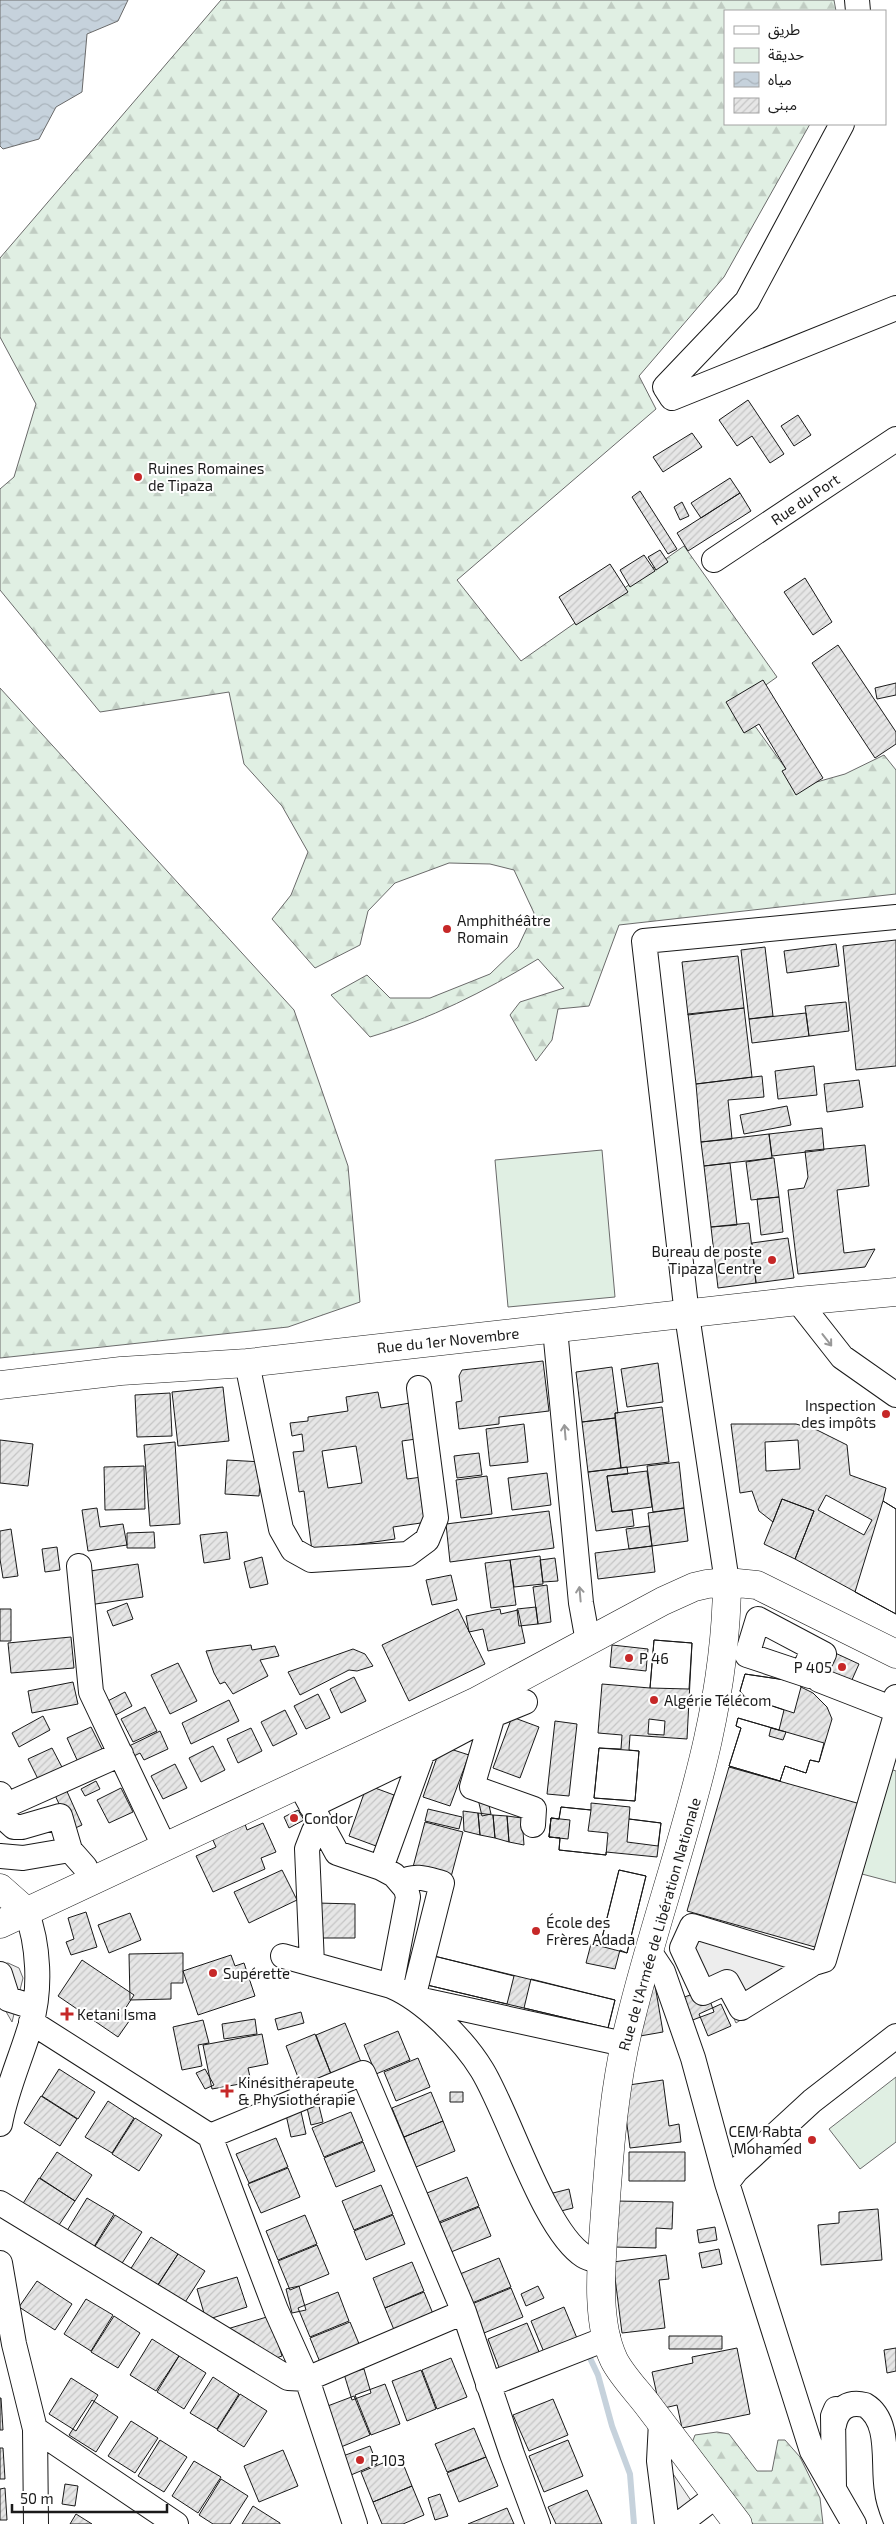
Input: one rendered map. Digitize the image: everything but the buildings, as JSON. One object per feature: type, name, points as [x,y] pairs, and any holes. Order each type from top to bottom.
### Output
[{"type":"main road","name":"Rue du 1er Novembre","points":[[0,1385],[121,1371],[247,1362],[687,1315],[798,1301],[896,1292]]},
{"type":"main road","points":[[0,1924],[164,1846],[310,1804],[475,1702],[681,1592],[694,1587],[727,1582],[757,1585],[896,1654]]},
{"type":"main road","name":"Rue de l'Armée de Libération Nationale","points":[[727,1582],[725,1645],[712,1726],[676,1863],[649,1951],[624,2044],[611,2124],[602,2262],[602,2310],[604,2340],[614,2360],[738,2524]]},
{"type":"main road","points":[[0,1888],[26,1911]]},
{"type":"street","points":[[841,125],[747,301],[665,387],[672,398],[896,308]]},
{"type":"street","name":"Rue du Port","points":[[714,560],[896,439]]},
{"type":"street","points":[[727,1582],[687,1315],[644,941],[896,917]]},
{"type":"street","points":[[798,1301],[830,1345],[842,1358],[896,1395]]},
{"type":"street","points":[[555,1329],[581,1604],[588,1642]]},
{"type":"street","points":[[247,1362],[281,1529],[293,1550],[311,1560],[408,1554],[427,1540],[436,1518],[419,1388]]},
{"type":"street","points":[[79,1566],[91,1692],[164,1846]]},
{"type":"street","points":[[753,1636],[808,1659],[814,1674],[819,1680],[893,1735]]},
{"type":"street","points":[[814,1963],[692,1926],[682,1948],[703,1993],[727,1982],[741,2008],[814,1963],[824,1960],[893,1735],[896,1697]]},
{"type":"street","points":[[310,1804],[424,1752],[493,1715],[525,1702]]},
{"type":"street","points":[[493,1715],[472,1787],[534,1809],[533,1825]]},
{"type":"street","points":[[381,1868],[424,1752]]},
{"type":"street","points":[[91,1880],[85,1867],[70,1850],[60,1816],[22,1827],[14,1827],[5,1819],[1,1803],[121,1754]]},
{"type":"street","points":[[310,1804],[337,1853],[381,1868],[402,1882],[408,1897],[391,1986]]},
{"type":"street","points":[[310,1804],[314,1830],[307,1848],[312,1964]]},
{"type":"street","points":[[0,1856],[23,1858],[70,1850]]},
{"type":"street","points":[[402,1882],[410,1877],[416,1877],[451,1885],[413,1998]]},
{"type":"street","points":[[0,2124],[32,2015],[38,1963],[34,1932],[26,1911]]},
{"type":"street","points":[[649,1951],[663,1972],[693,2058],[727,2184],[812,2451],[854,2524]]},
{"type":"street","points":[[283,1956],[391,1986],[413,1998],[460,2040],[482,2070],[551,2217],[575,2248],[584,2256],[602,2262]]},
{"type":"street","points":[[0,1974],[8,1999],[210,2136],[276,2310],[307,2379],[355,2524]]},
{"type":"street","points":[[413,1998],[624,2044]]},
{"type":"street","points":[[727,2184],[736,2171],[812,2101],[896,2036]]},
{"type":"street","points":[[210,2136],[363,2073],[464,2312],[538,2524]]},
{"type":"street","points":[[0,2203],[288,2378],[307,2379],[464,2312]]},
{"type":"street","points":[[0,2263],[14,2344],[35,2428],[36,2524]]},
{"type":"street","points":[[488,2385],[604,2340]]},
{"type":"street","points":[[834,2490],[833,2416],[838,2404],[858,2392],[874,2394],[884,2400],[891,2411],[896,2413]]},
{"type":"street","points":[[834,2425],[838,2413],[848,2405],[865,2405],[877,2415],[882,2431],[893,2506]]},
{"type":"street","points":[[661,2422],[659,2461],[667,2524]]},
{"type":"street","points":[[35,2428],[176,2524]]},
{"type":"street","points":[[680,2524],[716,2496]]},
{"type":"green space","points":[[221,0],[834,0],[836,10],[724,10],[724,125],[809,125],[724,277],[639,376],[656,409],[457,580],[521,661],[684,546],[777,677],[739,704],[799,787],[845,774],[884,755],[896,770],[896,894],[619,925],[589,1006],[558,1009],[552,1040],[536,1061],[510,1015],[520,1002],[564,988],[538,959],[456,1004],[414,1022],[370,1037],[331,995],[367,975],[390,998],[430,998],[490,974],[518,947],[534,913],[514,870],[490,864],[449,863],[395,883],[368,911],[360,945],[315,968],[272,919],[291,895],[308,852],[282,806],[244,764],[229,692],[100,712],[0,590],[0,489],[14,477],[36,404],[0,337],[0,258]]},
{"type":"green space","points":[[0,688],[294,1010],[348,1166],[360,1302],[288,1327],[0,1358]]},
{"type":"green space","points":[[602,1150],[615,1297],[508,1307],[495,1160]]},
{"type":"green space","points":[[890,1769],[896,1771],[896,1883],[862,1874]]},
{"type":"green space","points":[[896,2077],[896,2142],[860,2169],[829,2129]]},
{"type":"green space","points":[[717,2432],[729,2434],[757,2471],[772,2471],[778,2440],[785,2440],[800,2457],[820,2498],[823,2524],[753,2524],[692,2443],[695,2435]]},
{"type":"shaded area","points":[[686,1915],[836,1959],[736,2023],[723,1995],[674,1950]]},
{"type":"shaded area","points":[[8,1963],[19,1968],[23,1978],[12,2022],[0,2001],[0,1964]]},
{"type":"shaded area","points":[[651,2441],[702,2517],[663,2524]]},
{"type":"water","points":[[0,0],[128,0],[118,21],[87,34],[82,92],[56,107],[39,139],[3,149],[0,146]]},
{"type":"waterway","points":[[589,2356],[598,2375],[612,2426],[630,2474],[634,2524]]},
{"type":"place","name":"Ruines Romaines de Tipaza","points":[[138,477]]},
{"type":"place","name":"Amphithéâtre Romain","points":[[447,929]]},
{"type":"place","name":"Bureau de poste Tipaza Centre","points":[[772,1260]]},
{"type":"place","name":"Inspection des impôts","points":[[886,1414]]},
{"type":"place","name":"P 46","points":[[629,1658]]},
{"type":"place","name":"P 405","points":[[842,1667]]},
{"type":"place","name":"Algérie Télécom","points":[[654,1700]]},
{"type":"place","name":"Condor","points":[[294,1818]]},
{"type":"place","name":"École des Frères Adada","points":[[536,1931]]},
{"type":"place","name":"Supérette","points":[[213,1973]]},
{"type":"place","name":"Ketani Isma","points":[[67,2014]]},
{"type":"place","name":"Kinésithérapeute & Physiothérapie","points":[[227,2091]]},
{"type":"place","name":"CEM Rabta Mohamed","points":[[812,2140]]},
{"type":"place","name":"P 103","points":[[360,2460]]}]
